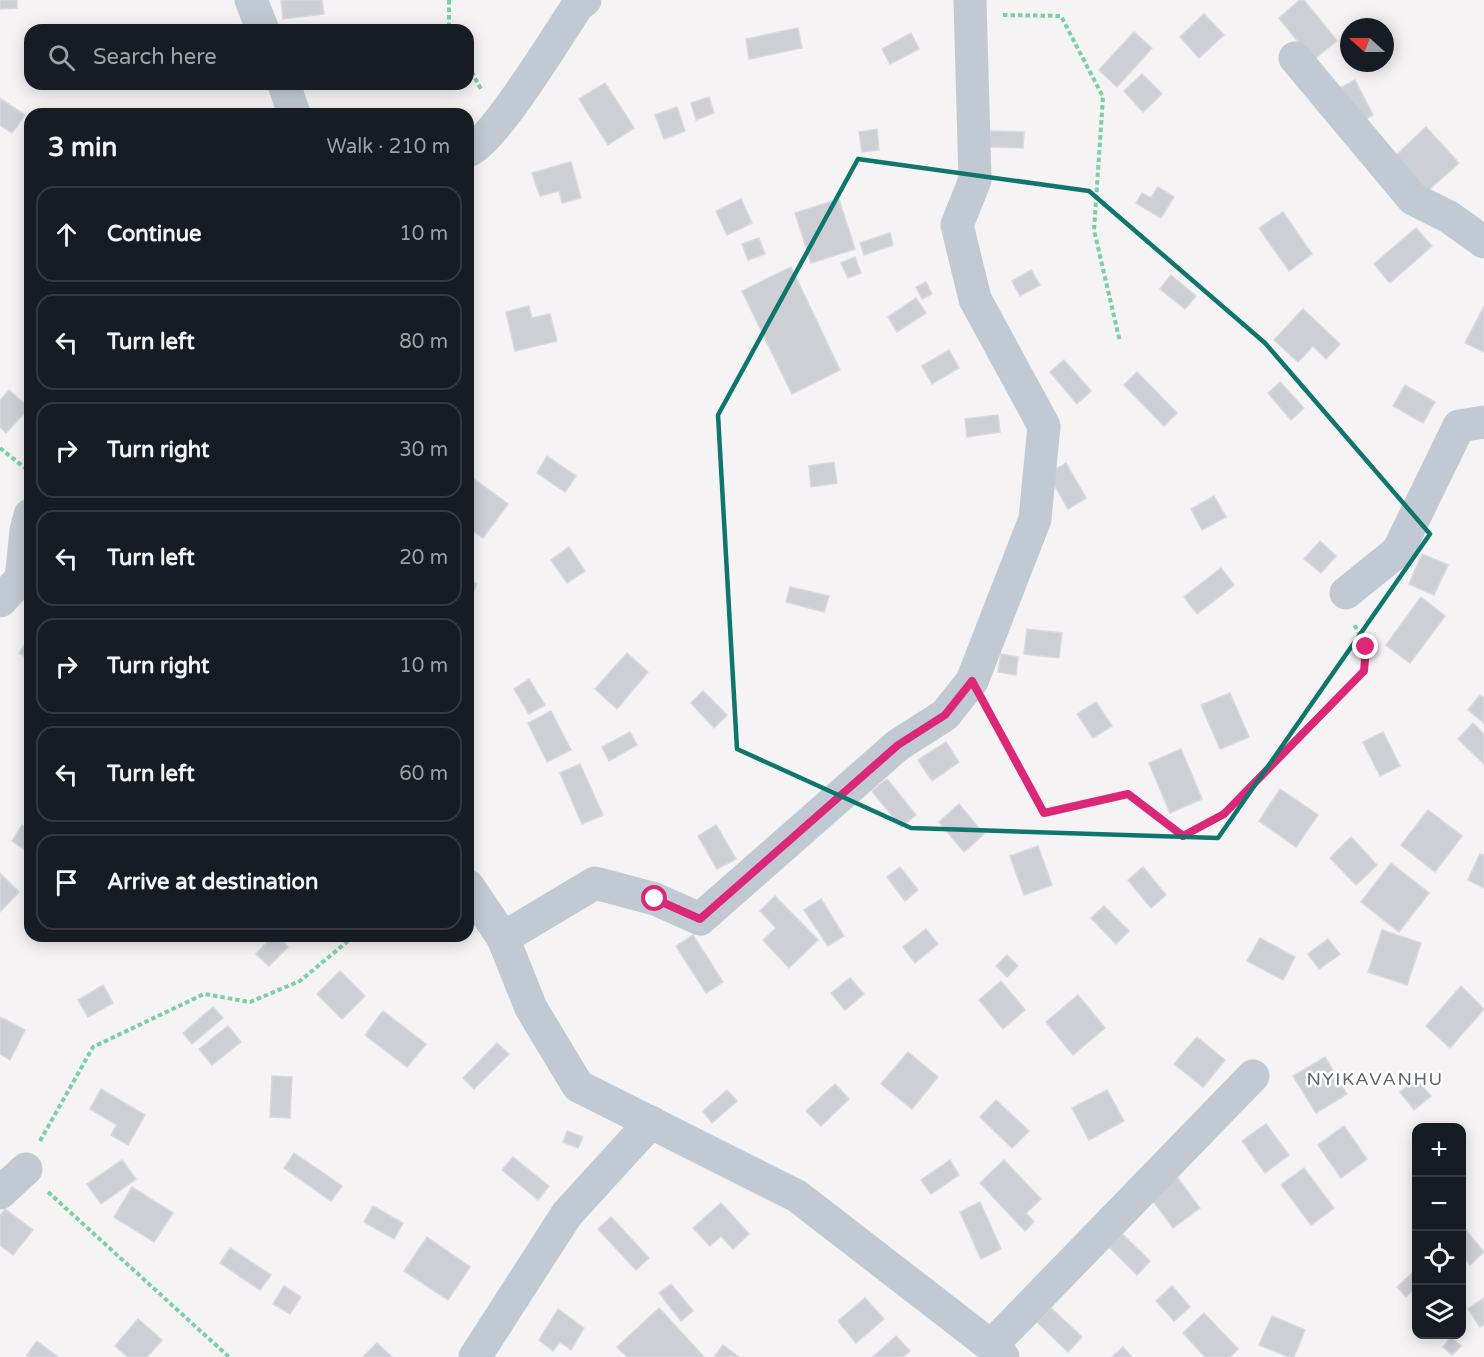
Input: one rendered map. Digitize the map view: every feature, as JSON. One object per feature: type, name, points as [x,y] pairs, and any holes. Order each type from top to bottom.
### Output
[{"type":"street","points":[[251,0],[261,24]]},
{"type":"street","points":[[474,149],[499,122],[578,5],[585,0]]},
{"type":"street","points":[[503,938],[595,883],[655,899],[700,919],[898,745],[945,715],[972,681],[1035,519],[1044,426],[975,299],[957,225],[975,180],[970,7]]},
{"type":"street","points":[[1295,58],[1413,199],[1449,217],[1484,242]]},
{"type":"street","points":[[286,90],[292,108]]},
{"type":"street","points":[[1346,593],[1398,551],[1459,426],[1484,422]]},
{"type":"street","points":[[17,588],[24,544]]},
{"type":"street","points":[[474,895],[503,938],[531,1008],[578,1086],[797,1196],[997,1351],[1253,1076]]},
{"type":"street","points":[[475,1357],[567,1214],[651,1122]]},
{"type":"street","points":[[0,1193],[26,1169]]},
{"type":"path","points":[[449,0],[449,24]]},
{"type":"path","points":[[970,7],[1061,16],[1104,97],[1094,230],[1120,342]]},
{"type":"path","points":[[0,448],[24,467]]},
{"type":"path","points":[[972,681],[1044,813],[1128,794],[1183,836],[1224,814],[1364,671],[1366,647],[1348,615],[1346,593]]},
{"type":"path","points":[[229,1357],[67,1211],[26,1169],[93,1047],[204,994],[250,1002],[300,981],[347,942]]},
{"type":"highlighted area","points":[[858,159],[1089,191],[1265,343],[1430,534],[1218,838],[911,828],[737,749],[718,415]]},
{"type":"building","points":[[0,0],[17,0],[17,8],[0,9]]},
{"type":"building","points":[[281,0],[322,0],[324,14],[283,19]]},
{"type":"building","points":[[1300,0],[1304,0],[1337,41],[1313,60],[1279,18]]},
{"type":"building","points":[[1204,14],[1224,35],[1199,58],[1180,37]]},
{"type":"building","points":[[798,28],[802,48],[749,59],[746,39]]},
{"type":"building","points":[[1134,32],[1152,48],[1117,87],[1099,70]]},
{"type":"building","points":[[911,33],[919,49],[890,64],[882,49]]},
{"type":"building","points":[[1142,74],[1162,94],[1143,112],[1124,91]]},
{"type":"building","points":[[1355,80],[1373,115],[1356,124],[1338,89]]},
{"type":"building","points":[[605,83],[634,128],[608,145],[579,99]]},
{"type":"building","points":[[709,97],[714,113],[696,120],[691,103]]},
{"type":"building","points":[[0,98],[24,116],[12,133],[0,125]]},
{"type":"building","points":[[677,107],[685,131],[664,139],[655,115]]},
{"type":"building","points":[[1426,127],[1459,163],[1423,195],[1391,160]]},
{"type":"building","points":[[877,129],[879,150],[862,152],[859,132]]},
{"type":"building","points":[[990,131],[1024,132],[1023,148],[989,147]]},
{"type":"building","points":[[571,162],[581,198],[562,203],[559,191],[540,196],[532,173]]},
{"type":"building","points":[[1158,187],[1174,197],[1161,218],[1136,203],[1142,193],[1151,198]]},
{"type":"building","points":[[741,199],[752,223],[727,235],[716,211]]},
{"type":"building","points":[[839,199],[855,249],[811,263],[795,213]]},
{"type":"building","points":[[1283,212],[1312,254],[1289,271],[1259,228]]},
{"type":"building","points":[[1416,228],[1432,246],[1390,283],[1374,264]]},
{"type":"building","points":[[890,233],[893,245],[864,255],[860,243]]},
{"type":"building","points":[[759,238],[765,254],[748,260],[742,244]]},
{"type":"building","points":[[855,257],[861,273],[848,278],[841,263]]},
{"type":"building","points":[[791,267],[840,370],[792,394],[742,291]]},
{"type":"building","points":[[1031,270],[1040,285],[1020,296],[1012,281]]},
{"type":"building","points":[[1171,275],[1196,296],[1185,309],[1160,289]]},
{"type":"building","points":[[926,282],[932,294],[922,299],[916,287]]},
{"type":"building","points":[[916,298],[926,313],[897,332],[888,317]]},
{"type":"building","points":[[529,306],[532,318],[550,314],[557,341],[515,351],[506,312]]},
{"type":"building","points":[[1484,306],[1484,352],[1465,343]]},
{"type":"building","points":[[1303,309],[1340,344],[1326,359],[1313,346],[1298,362],[1274,340]]},
{"type":"building","points":[[949,350],[959,368],[932,384],[922,366]]},
{"type":"building","points":[[1064,360],[1091,391],[1077,404],[1050,372]]},
{"type":"building","points":[[1137,372],[1177,413],[1164,426],[1124,385]]},
{"type":"building","points":[[1280,382],[1304,408],[1291,420],[1268,393]]},
{"type":"building","points":[[1405,385],[1435,402],[1423,423],[1393,406]]},
{"type":"building","points":[[9,390],[24,404],[24,413],[6,433],[0,427],[0,400]]},
{"type":"building","points":[[998,415],[1000,432],[967,437],[965,419]]},
{"type":"building","points":[[547,456],[576,476],[565,492],[537,473]]},
{"type":"building","points":[[834,462],[837,483],[811,487],[809,466]]},
{"type":"building","points":[[1066,463],[1086,498],[1068,509],[1048,474]]},
{"type":"building","points":[[474,479],[508,504],[483,538],[474,531]]},
{"type":"building","points":[[1214,496],[1226,517],[1202,530],[1191,509]]},
{"type":"building","points":[[1320,541],[1336,556],[1321,573],[1304,559]]},
{"type":"building","points":[[569,547],[585,571],[567,583],[551,560]]},
{"type":"building","points":[[1422,554],[1448,565],[1434,595],[1409,584]]},
{"type":"building","points":[[1221,568],[1234,585],[1197,614],[1184,597]]},
{"type":"building","points":[[790,587],[829,596],[824,612],[786,602]]},
{"type":"building","points":[[1421,597],[1445,616],[1410,663],[1386,645]]},
{"type":"building","points":[[1027,629],[1062,633],[1059,658],[1024,654]]},
{"type":"building","points":[[24,645],[24,656],[19,653]]},
{"type":"building","points":[[627,653],[648,672],[617,709],[595,689]]},
{"type":"building","points":[[1001,654],[1018,657],[1016,675],[998,672]]},
{"type":"building","points":[[529,679],[545,705],[529,714],[514,689]]},
{"type":"building","points":[[703,691],[727,715],[714,728],[691,703]]},
{"type":"building","points":[[1230,693],[1249,737],[1220,749],[1201,705]]},
{"type":"building","points":[[1480,695],[1484,698],[1484,723],[1468,710]]},
{"type":"building","points":[[1096,702],[1112,726],[1093,738],[1077,714]]},
{"type":"building","points":[[551,711],[571,750],[547,762],[528,723]]},
{"type":"building","points":[[1473,723],[1484,734],[1484,764],[1458,739]]},
{"type":"building","points":[[630,732],[637,745],[609,761],[602,747]]},
{"type":"building","points":[[1383,732],[1400,766],[1380,776],[1363,742]]},
{"type":"building","points":[[946,742],[959,762],[932,781],[918,760]]},
{"type":"building","points":[[1181,749],[1202,799],[1170,813],[1149,763]]},
{"type":"building","points":[[580,764],[603,815],[582,824],[560,773]]},
{"type":"building","points":[[887,779],[916,815],[901,827],[872,791]]},
{"type":"building","points":[[1280,789],[1318,815],[1296,847],[1259,821]]},
{"type":"building","points":[[959,804],[984,834],[964,852],[939,822]]},
{"type":"building","points":[[1428,810],[1462,836],[1435,872],[1401,845]]},
{"type":"building","points":[[22,825],[24,826],[24,849],[12,841]]},
{"type":"building","points":[[716,825],[736,859],[717,869],[698,836]]},
{"type":"building","points":[[1351,837],[1377,865],[1356,885],[1330,858]]},
{"type":"building","points":[[1038,846],[1052,885],[1024,895],[1010,856]]},
{"type":"building","points":[[1480,854],[1484,855],[1484,888],[1468,880]]},
{"type":"building","points":[[1391,863],[1429,893],[1399,932],[1361,902]]},
{"type":"building","points":[[900,867],[918,890],[905,901],[887,877]]},
{"type":"building","points":[[1143,867],[1166,895],[1151,908],[1128,880]]},
{"type":"building","points":[[0,873],[19,892],[0,912]]},
{"type":"building","points":[[775,896],[818,940],[789,968],[763,940],[776,928],[760,911]]},
{"type":"building","points":[[821,899],[844,936],[828,946],[804,910]]},
{"type":"building","points":[[1104,906],[1129,931],[1116,944],[1091,918]]},
{"type":"building","points":[[926,929],[938,944],[915,963],[903,947]]},
{"type":"building","points":[[1382,930],[1421,943],[1407,985],[1368,972]]},
{"type":"building","points":[[693,935],[723,982],[706,993],[676,946]]},
{"type":"building","points":[[1260,938],[1295,957],[1283,980],[1247,961]]},
{"type":"building","points":[[1328,939],[1340,954],[1319,969],[1308,954]]},
{"type":"building","points":[[267,942],[283,942],[288,947],[269,966],[256,954]]},
{"type":"building","points":[[1007,955],[1018,966],[1007,977],[996,966]]},
{"type":"building","points":[[340,971],[365,996],[342,1019],[317,994]]},
{"type":"building","points":[[850,978],[864,994],[845,1010],[831,993]]},
{"type":"building","points":[[1001,981],[1025,1010],[1003,1029],[979,1000]]},
{"type":"building","points":[[103,985],[113,1003],[88,1017],[78,1000]]},
{"type":"building","points":[[1461,986],[1484,1009],[1450,1048],[1426,1026]]},
{"type":"building","points":[[1078,995],[1105,1028],[1073,1055],[1046,1022]]},
{"type":"building","points":[[213,1007],[223,1018],[192,1044],[183,1033]]},
{"type":"building","points":[[383,1011],[426,1044],[407,1067],[365,1035]]},
{"type":"building","points":[[0,1017],[25,1030],[10,1060],[0,1054]]},
{"type":"building","points":[[228,1026],[241,1042],[212,1065],[199,1049]]},
{"type":"building","points":[[1197,1037],[1225,1060],[1203,1087],[1174,1064]]},
{"type":"building","points":[[497,1043],[509,1054],[474,1089],[463,1078]]},
{"type":"building","points":[[908,1052],[938,1077],[912,1109],[881,1084]]},
{"type":"building","points":[[1325,1057],[1347,1094],[1316,1113],[1293,1076]]},
{"type":"building","points":[[272,1076],[292,1077],[290,1118],[270,1117]]},
{"type":"building","points":[[1416,1079],[1431,1096],[1414,1110],[1400,1092]]},
{"type":"building","points":[[835,1084],[849,1099],[821,1126],[806,1111]]},
{"type":"building","points":[[101,1089],[145,1115],[128,1145],[111,1135],[117,1125],[90,1109]]},
{"type":"building","points":[[727,1090],[737,1101],[712,1123],[703,1111]]},
{"type":"building","points":[[1107,1090],[1124,1121],[1089,1140],[1072,1108]]},
{"type":"building","points":[[996,1100],[1029,1131],[1012,1148],[980,1117]]},
{"type":"building","points":[[1266,1124],[1289,1155],[1265,1173],[1242,1141]]},
{"type":"building","points":[[1344,1126],[1367,1159],[1341,1178],[1318,1145]]},
{"type":"building","points":[[567,1131],[583,1137],[578,1148],[563,1142]]},
{"type":"building","points":[[294,1153],[342,1186],[331,1201],[284,1168]]},
{"type":"building","points":[[513,1157],[549,1186],[538,1200],[502,1170]]},
{"type":"building","points":[[122,1160],[136,1179],[101,1204],[87,1184]]},
{"type":"building","points":[[950,1160],[959,1175],[931,1194],[921,1180]]},
{"type":"building","points":[[1004,1160],[1041,1199],[1026,1213],[1034,1222],[1025,1231],[980,1183]]},
{"type":"building","points":[[1304,1168],[1334,1208],[1311,1225],[1281,1185]]},
{"type":"building","points":[[1177,1177],[1200,1208],[1173,1228],[1150,1197]]},
{"type":"building","points":[[132,1187],[173,1213],[154,1242],[114,1217]]},
{"type":"building","points":[[980,1202],[1001,1249],[981,1259],[960,1212]]},
{"type":"building","points":[[721,1203],[749,1234],[733,1249],[721,1236],[710,1246],[693,1228]]},
{"type":"building","points":[[373,1206],[403,1223],[394,1239],[364,1222]]},
{"type":"building","points":[[5,1209],[33,1230],[13,1255],[0,1245],[0,1216]]},
{"type":"building","points":[[611,1217],[649,1258],[636,1270],[598,1229]]},
{"type":"building","points":[[1117,1229],[1150,1261],[1137,1275],[1104,1242]]},
{"type":"building","points":[[1466,1230],[1484,1252],[1470,1265],[1466,1260]]},
{"type":"building","points":[[427,1237],[470,1267],[448,1300],[404,1271]]},
{"type":"building","points":[[230,1248],[271,1275],[260,1290],[220,1263]]},
{"type":"building","points":[[1412,1273],[1412,1291],[1406,1297],[1397,1287]]},
{"type":"building","points":[[671,1284],[693,1311],[681,1321],[659,1293]]},
{"type":"building","points":[[284,1286],[301,1297],[290,1314],[273,1304]]},
{"type":"building","points":[[1172,1286],[1190,1307],[1174,1321],[1156,1301]]},
{"type":"building","points":[[865,1298],[884,1319],[856,1343],[838,1321]]},
{"type":"building","points":[[1484,1298],[1484,1325],[1480,1327],[1468,1309]]},
{"type":"building","points":[[659,1308],[704,1357],[627,1357],[617,1347]]},
{"type":"building","points":[[1051,1308],[1082,1337],[1068,1352],[1037,1322]]},
{"type":"building","points":[[558,1309],[584,1328],[571,1350],[560,1342],[553,1351],[539,1340]]},
{"type":"building","points":[[1204,1313],[1238,1349],[1230,1357],[1205,1357],[1183,1333]]},
{"type":"building","points":[[1272,1316],[1305,1330],[1294,1357],[1259,1345]]},
{"type":"building","points":[[138,1319],[162,1340],[147,1357],[128,1357],[115,1346]]},
{"type":"building","points":[[896,1336],[910,1351],[903,1357],[873,1357]]},
{"type":"building","points":[[1449,1339],[1453,1339],[1461,1346],[1452,1355],[1443,1347]]},
{"type":"building","points":[[37,1341],[58,1357],[30,1357],[27,1355]]},
{"type":"building","points":[[377,1343],[392,1357],[363,1357]]},
{"type":"building","points":[[723,1345],[739,1357],[714,1357]]},
{"type":"building","points":[[1123,1347],[1132,1357],[1112,1357]]},
{"type":"district","name":"NYIKAVANHU","points":[[1375,1079]]},
{"type":"route","points":[[655,899],[700,919],[898,745],[945,715],[972,681],[1044,813],[1128,794],[1183,836],[1224,814],[1364,671],[1366,647]]}]
